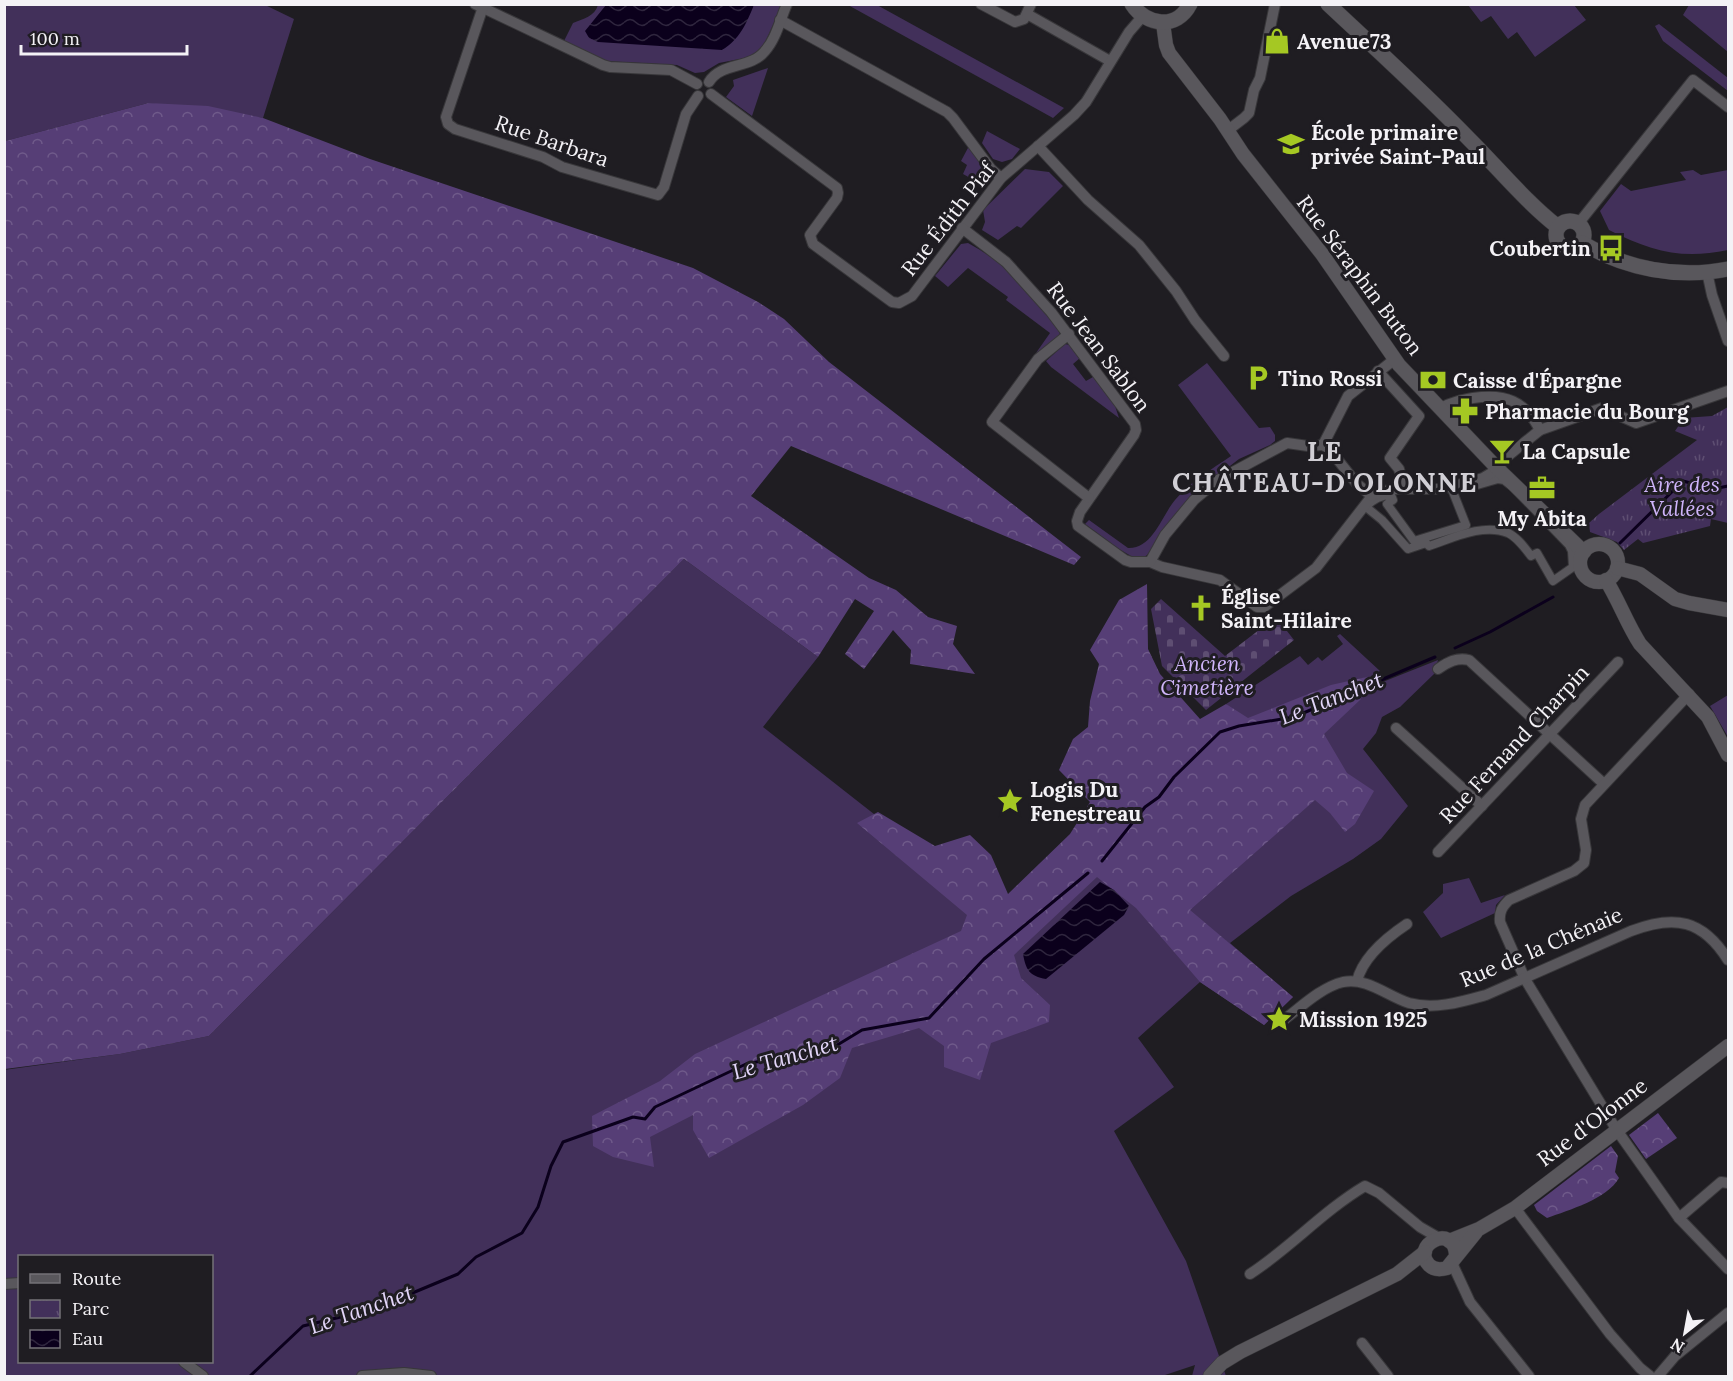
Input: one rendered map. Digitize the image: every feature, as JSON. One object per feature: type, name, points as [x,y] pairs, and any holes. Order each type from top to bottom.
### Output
[{"type":"main road","points":[[1137,11],[1155,22],[1163,23],[1181,16],[1190,4]]},
{"type":"main road","points":[[1328,4],[1388,59],[1534,206],[1558,227]]},
{"type":"main road","points":[[1341,4],[1388,59]]},
{"type":"main road","points":[[1570,221],[1578,224],[1583,231],[1582,243],[1575,249],[1561,247],[1556,240],[1558,227],[1570,221]]},
{"type":"main road","points":[[1582,243],[1610,257],[1647,269],[1676,272],[1728,269]]},
{"type":"street","points":[[709,82],[719,72],[760,56],[773,40],[787,4]]},
{"type":"street","points":[[981,4],[1015,22],[1024,19],[1029,9],[1110,62]]},
{"type":"street","points":[[1227,130],[1249,113],[1254,90],[1260,78],[1275,4]]},
{"type":"street","points":[[480,6],[603,65],[617,68],[671,70],[697,84]]},
{"type":"street","name":"Rue Barbara","points":[[480,6],[446,117],[448,124],[455,129],[543,157],[562,166],[658,195],[664,187],[686,114],[698,96]]},
{"type":"street","name":"Rue Édith Piaf","points":[[711,94],[837,188],[838,193],[812,230],[810,239],[813,244],[892,302],[899,303],[912,296],[1001,178],[1086,102],[1129,32],[1137,11]]},
{"type":"street","points":[[780,20],[947,112],[991,169],[1001,178]]},
{"type":"street","name":"Rue Séraphin Buton","points":[[1163,23],[1169,53],[1275,196],[1322,254],[1395,359],[1498,469],[1584,552]]},
{"type":"street","points":[[1578,224],[1693,80],[1728,107]]},
{"type":"street","points":[[701,81],[709,82],[713,89],[711,94],[704,99],[698,96],[695,89],[697,84],[701,81]]},
{"type":"street","points":[[1038,146],[1088,200],[1139,245],[1224,356]]},
{"type":"street","name":"Rue Jean Sablon","points":[[962,228],[1006,262],[1052,312],[1135,424],[1136,430],[1078,516],[1078,526],[1125,560],[1150,562]]},
{"type":"street","points":[[1707,272],[1712,295],[1728,336]]},
{"type":"street","points":[[1069,334],[1038,359],[992,422],[1089,498]]},
{"type":"street","points":[[1323,444],[1348,396],[1395,359]]},
{"type":"street","points":[[1378,371],[1419,417],[1390,458],[1399,469],[1404,489]]},
{"type":"street","points":[[1372,496],[1357,484],[1323,444],[1308,446],[1287,443],[1218,480],[1194,500],[1165,535],[1150,562],[1162,567],[1220,580],[1257,607],[1264,607],[1316,568],[1372,496],[1380,492],[1404,489],[1442,489],[1483,478],[1498,469],[1504,459],[1540,430],[1602,408],[1607,408],[1629,421],[1643,422],[1728,391]]},
{"type":"street","points":[[1441,408],[1449,403],[1476,398],[1506,398],[1524,408],[1540,430]]},
{"type":"street","points":[[1489,480],[1504,480],[1571,548],[1573,567],[1553,581],[1537,553],[1531,556],[1510,533],[1496,530],[1467,533],[1429,546],[1426,543],[1408,549],[1382,520],[1366,507],[1377,499],[1391,495],[1393,500],[1387,504],[1414,541],[1466,525],[1453,492],[1489,480]]},
{"type":"street","points":[[1594,545],[1607,546],[1616,555],[1617,568],[1615,573],[1606,580],[1594,582],[1584,575],[1580,563],[1584,552],[1594,545]]},
{"type":"street","points":[[1617,568],[1636,571],[1675,599],[1728,610]]},
{"type":"street","points":[[1606,580],[1640,644],[1708,717],[1728,755]]},
{"type":"street","points":[[1438,669],[1458,659],[1469,660],[1604,784]]},
{"type":"street","name":"Rue Fernand Charpin","points":[[1438,852],[1618,662]]},
{"type":"street","points":[[1689,694],[1585,805],[1582,811],[1586,850],[1584,862],[1574,872],[1509,900],[1500,912],[1500,922],[1525,979],[1616,1130],[1679,1218],[1728,1269]]},
{"type":"street","points":[[1396,729],[1482,806]]},
{"type":"street","name":"Rue de la Chénaie","points":[[1357,981],[1407,1002],[1432,1006],[1449,1005],[1486,995],[1631,931],[1651,923],[1665,921],[1695,926],[1718,944],[1728,960]]},
{"type":"street","points":[[1285,1019],[1336,984],[1357,981],[1360,969],[1366,960],[1396,931],[1407,924]]},
{"type":"street","name":"Rue d'Olonne","points":[[1210,1377],[1222,1363],[1240,1352],[1397,1274],[1435,1244],[1479,1229],[1515,1208],[1728,1046]]},
{"type":"street","points":[[1679,1218],[1721,1182],[1728,1183]]},
{"type":"street","points":[[1250,1274],[1346,1198],[1365,1186],[1379,1192],[1420,1227],[1435,1244],[1455,1247],[1445,1264]]},
{"type":"street","points":[[1515,1208],[1610,1334],[1650,1377]]},
{"type":"street","name":"Rue d'Olonne","points":[[1397,1274],[1445,1264],[1479,1229]]},
{"type":"street","points":[[1435,1244],[1425,1260],[1445,1264],[1485,1323],[1529,1377]]},
{"type":"street","points":[[1659,1377],[1675,1356],[1728,1313]]},
{"type":"street","points":[[1362,1343],[1388,1377]]},
{"type":"street","points":[[185,1363],[202,1377]]},
{"type":"street","points":[[362,1377],[404,1373],[431,1377]]},
{"type":"green space","points":[[263,4],[294,19],[263,118],[148,103],[5,141],[5,5]]},
{"type":"green space","points":[[598,5],[782,5],[763,47],[750,57],[719,63],[704,72],[695,73],[677,65],[604,61],[563,43],[573,23],[591,14]]},
{"type":"green space","points":[[848,5],[877,5],[1064,108],[1053,118]]},
{"type":"green space","points":[[1468,5],[1574,5],[1586,20],[1535,57],[1517,32],[1508,39],[1491,16],[1481,22]]},
{"type":"green space","points":[[1689,5],[1728,5],[1728,52],[1683,15]]},
{"type":"green space","points":[[1659,24],[1728,78],[1728,91],[1663,41],[1655,26]]},
{"type":"green space","points":[[768,68],[752,116],[726,97],[734,86],[733,80]]},
{"type":"green space","points":[[148,103],[208,106],[263,118],[370,159],[693,268],[758,302],[784,319],[829,362],[1081,557],[1074,565],[791,446],[751,496],[869,578],[896,590],[928,617],[957,626],[953,644],[975,674],[910,664],[911,650],[893,630],[864,669],[845,654],[874,611],[855,599],[818,657],[684,559],[209,1036],[120,1054],[5,1069],[5,141]]},
{"type":"green space","points":[[987,131],[1020,149],[1012,159],[1002,162],[993,159],[982,143]]},
{"type":"green space","points":[[969,146],[989,175],[972,179],[963,174],[967,165],[961,161]]},
{"type":"green space","points":[[1025,169],[1049,172],[1063,186],[1021,228],[1017,226],[998,240],[982,230],[985,222],[983,210]]},
{"type":"green space","points":[[1693,170],[1701,175],[1728,170],[1728,250],[1695,254],[1667,252],[1609,230],[1600,211],[1621,184],[1631,191],[1686,180],[1680,172]]},
{"type":"green space","points":[[968,243],[1004,267],[1045,312],[1061,337],[1036,353],[1050,333],[1006,300],[1008,297],[968,268],[948,287],[935,276],[961,244]]},
{"type":"green space","points":[[1065,344],[1070,345],[1080,358],[1073,364],[1086,381],[1093,377],[1114,403],[1119,418],[1046,361]]},
{"type":"green space","points":[[1207,363],[1259,428],[1270,427],[1275,435],[1275,441],[1239,459],[1191,496],[1147,555],[1143,558],[1131,556],[1085,524],[1089,520],[1128,548],[1137,547],[1156,530],[1170,506],[1187,487],[1231,456],[1178,385]]},
{"type":"green space","name":"Aire des Vallées","points":[[1728,407],[1728,523],[1711,519],[1710,526],[1643,543],[1638,539],[1624,550],[1617,542],[1590,532],[1589,523],[1599,514],[1697,440],[1675,431],[1684,418],[1712,416]]},
{"type":"green space","points":[[684,559],[818,657],[763,727],[1004,916],[1229,707],[1226,704],[1300,656],[1308,665],[1318,657],[1322,661],[1343,644],[1337,636],[1340,634],[1380,671],[1371,676],[1316,691],[1361,699],[1365,689],[1438,660],[1434,674],[1400,707],[1382,717],[1376,733],[1363,749],[1408,806],[1381,839],[1353,859],[1291,896],[1230,943],[1293,997],[1264,1025],[1200,982],[1138,1038],[1174,1087],[1114,1131],[1186,1261],[1226,1376],[1192,1376],[1195,1365],[1162,1376],[5,1376],[4,1070],[120,1054],[209,1036]]},
{"type":"green space","points":[[1147,584],[1148,649],[1160,674],[1200,719],[1226,704],[1248,718],[1331,685],[1371,676],[1361,699],[1324,734],[1347,773],[1374,791],[1355,824],[1345,832],[1330,813],[1315,800],[1190,910],[1293,997],[1264,1025],[1200,982],[1136,908],[1097,877],[1014,955],[1021,978],[1050,1005],[1049,1022],[991,1043],[980,1080],[944,1067],[944,1046],[919,1028],[852,1048],[840,1078],[803,1105],[709,1158],[693,1130],[693,1115],[650,1137],[654,1167],[613,1157],[593,1146],[592,1116],[660,1081],[695,1054],[961,931],[967,915],[857,823],[878,812],[935,846],[970,835],[991,855],[1008,894],[1070,834],[1090,802],[1059,770],[1073,739],[1088,727],[1090,701],[1099,664],[1090,650],[1119,600]]},
{"type":"green space","name":"Ancien Cimetière","points":[[1161,599],[1225,656],[1276,617],[1294,640],[1206,710],[1162,666],[1151,609]]},
{"type":"green space","points":[[1728,695],[1728,737],[1710,706]]},
{"type":"green space","points":[[1469,878],[1481,903],[1505,895],[1496,905],[1495,913],[1441,938],[1423,912],[1443,893],[1443,884]]},
{"type":"green space","points":[[1658,1113],[1677,1138],[1646,1159],[1629,1135]]},
{"type":"green space","points":[[1611,1146],[1618,1156],[1615,1172],[1619,1178],[1606,1192],[1587,1203],[1547,1218],[1537,1211],[1534,1205]]},
{"type":"water","points":[[606,5],[754,5],[738,36],[722,50],[598,42],[589,38],[585,31]]},
{"type":"water","points":[[1100,882],[1114,890],[1129,906],[1124,915],[1046,979],[1032,974],[1025,964],[1023,954]]},
{"type":"waterway","name":"Le Tanchet","points":[[1620,543],[1683,481],[1713,489],[1728,486]]},
{"type":"waterway","name":"Le Tanchet","points":[[1455,648],[1490,632],[1553,597]]},
{"type":"waterway","name":"Le Tanchet","points":[[1102,861],[1145,807],[1159,797],[1174,777],[1220,732],[1239,726],[1294,717],[1435,657]]},
{"type":"waterway","name":"Le Tanchet","points":[[250,1376],[303,1326],[374,1309],[458,1274],[476,1257],[522,1233],[538,1207],[551,1166],[563,1142],[633,1117],[645,1119],[655,1107],[746,1064],[834,1047],[862,1030],[929,1018],[984,959],[1088,873]]},
{"type":"place","name":"Avenue73","points":[[1277,41]]},
{"type":"place","name":"École primaire privée Saint-Paul","points":[[1291,144]]},
{"type":"place","name":"Coubertin","points":[[1611,248]]},
{"type":"place","name":"Tino Rossi","points":[[1258,378]]},
{"type":"place","name":"Caisse d'Épargne","points":[[1433,380]]},
{"type":"place","name":"Pharmacie du Bourg","points":[[1465,411]]},
{"type":"place","name":"La Capsule","points":[[1502,451]]},
{"type":"place","name":"My Abita","points":[[1542,488]]},
{"type":"place","name":"Église Saint-Hilaire","points":[[1201,608]]},
{"type":"place","name":"Logis Du Fenestreau","points":[[1010,801]]},
{"type":"place","name":"Mission 1925","points":[[1279,1019]]},
{"type":"district","name":"LE CHÂTEAU-D'OLONNE","points":[[1325,466]]}]
